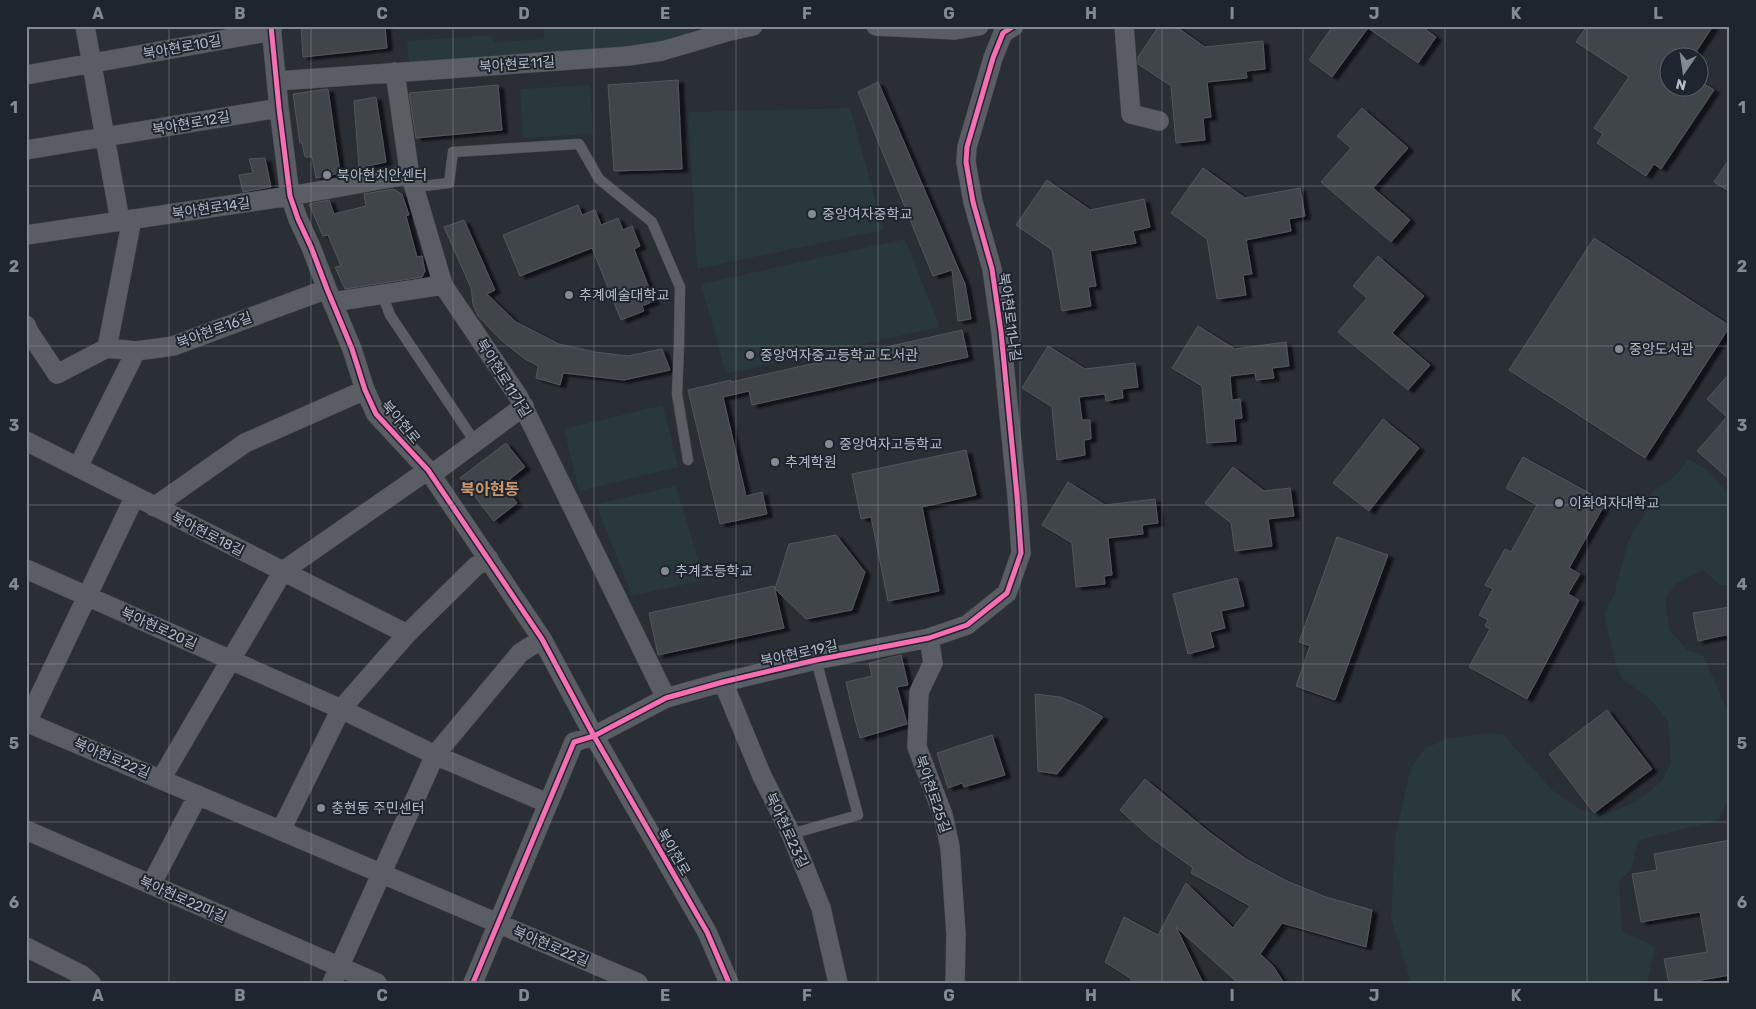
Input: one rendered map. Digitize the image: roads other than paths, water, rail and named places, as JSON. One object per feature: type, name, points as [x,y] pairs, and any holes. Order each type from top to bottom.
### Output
[{"type":"street","points":[[84,26],[104,137],[126,220],[107,348]]},
{"type":"street","name":"북아현로11길","points":[[277,81],[628,56],[662,51],[753,26]]},
{"type":"street","points":[[876,26],[955,30],[979,26]]},
{"type":"street","name":"북아현로11나길","points":[[1007,593],[1021,553],[1008,386],[992,269],[973,202],[966,162],[967,147],[993,58],[1003,33],[1014,26]]},
{"type":"street","points":[[1124,26],[1131,114],[1160,120]]},
{"type":"street","name":"북아현로10길","points":[[26,75],[272,29]]},
{"type":"street","name":"북아현로","points":[[272,29],[278,108],[290,196],[329,296],[352,348],[365,390],[376,414],[430,472],[542,640],[594,736],[707,932],[729,983]]},
{"type":"street","name":"북아현로11가길","points":[[395,72],[412,178],[443,285],[524,406],[666,698]]},
{"type":"street","name":"북아현로12길","points":[[26,150],[278,108]]},
{"type":"street","points":[[290,196],[401,176],[412,178]]},
{"type":"street","name":"북아현로14길","points":[[26,234],[290,196]]},
{"type":"street","name":"북아현로16길","points":[[136,350],[173,346],[329,296],[382,294],[443,285]]},
{"type":"street","points":[[26,325],[57,374],[107,348],[136,350],[78,467]]},
{"type":"street","points":[[154,507],[245,443],[365,390]]},
{"type":"street","points":[[161,779],[283,571],[475,442],[524,406]]},
{"type":"street","name":"북아현로18길","points":[[26,441],[407,634]]},
{"type":"street","points":[[26,722],[134,496]]},
{"type":"street","points":[[281,830],[341,709],[407,634],[476,566],[489,559]]},
{"type":"street","name":"북아현로20길","points":[[26,569],[341,709],[435,755],[547,803]]},
{"type":"street","name":"북아현로19길","points":[[594,736],[666,698],[723,682],[816,660],[929,638],[967,626],[1007,593]]},
{"type":"street","name":"북아현로25길","points":[[929,638],[933,663],[919,692],[917,746],[944,815],[950,847],[956,935],[955,983]]},
{"type":"street","points":[[336,975],[435,755],[520,653],[542,640]]},
{"type":"street","name":"북아현로23길","points":[[723,682],[762,776],[791,834],[821,908],[838,983]]},
{"type":"street","name":"북아현로22길","points":[[26,722],[382,873],[499,924],[611,977],[638,983]]},
{"type":"street","points":[[473,983],[574,742],[594,736]]},
{"type":"street","points":[[151,884],[198,795]]},
{"type":"street","name":"북아현로22마길","points":[[26,830],[151,884],[336,975],[377,983]]},
{"type":"street","points":[[26,947],[82,975],[91,983]]},
{"type":"lane","points":[[412,178],[449,183],[453,152],[579,144],[599,179],[652,222],[680,287],[676,394],[688,460]]},
{"type":"lane","points":[[382,294],[390,316],[475,442]]},
{"type":"lane","points":[[791,834],[858,815],[816,660]]},
{"type":"place","name":"북아현치안센터","points":[[327,175]]},
{"type":"place","name":"중앙여자중학교","points":[[812,214]]},
{"type":"place","name":"추계예술대학교","points":[[569,295]]},
{"type":"place","name":"중앙도서관","points":[[1619,349]]},
{"type":"place","name":"중앙여자중고등학교 도서관","points":[[750,355]]},
{"type":"place","name":"중앙여자고등학교","points":[[829,444]]},
{"type":"place","name":"추계학원","points":[[775,462]]},
{"type":"place","name":"이화여자대학교","points":[[1559,503]]},
{"type":"place","name":"추계초등학교","points":[[665,571]]},
{"type":"place","name":"충현동 주민센터","points":[[321,808]]},
{"type":"district","name":"북아현동","points":[[490,489]]}]
